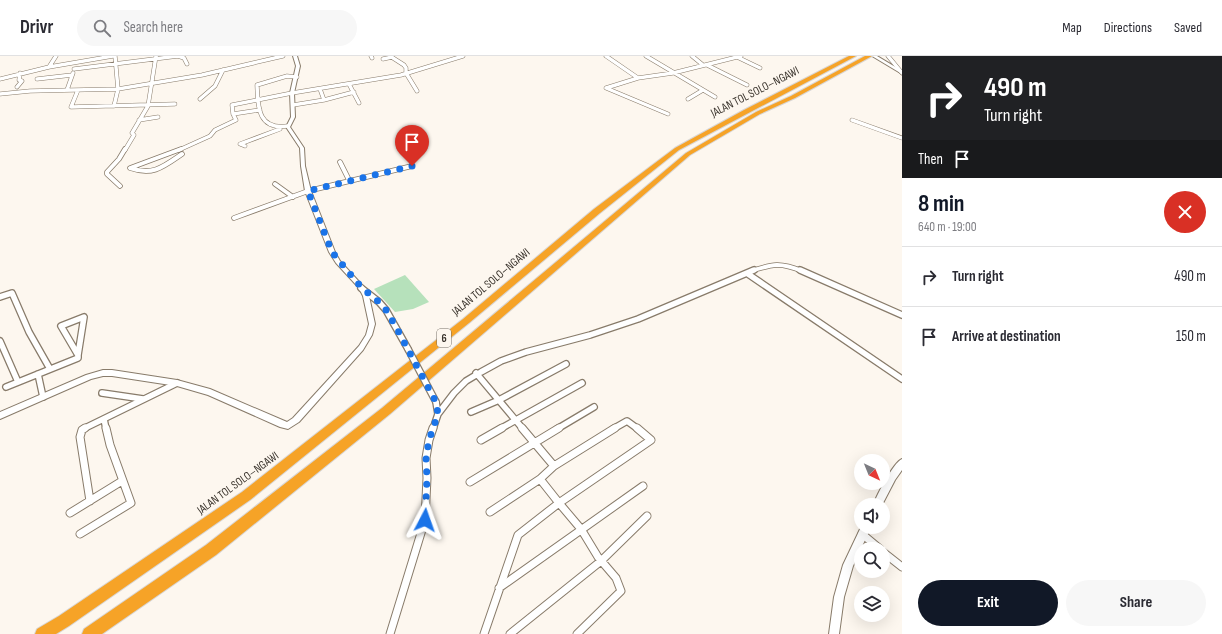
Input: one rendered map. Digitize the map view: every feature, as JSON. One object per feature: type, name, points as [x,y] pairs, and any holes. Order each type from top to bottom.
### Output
[{"type":"highway","name":"JALAN TOL SOLO–NGAWI","points":[[42,634],[64,621],[246,496],[466,321],[597,211],[677,149],[746,111],[853,56]]},
{"type":"highway","name":"JALAN TOL SOLO–NGAWI","points":[[89,634],[211,550],[386,411],[688,154],[758,113],[793,97],[869,56]]},
{"type":"main road","points":[[874,56],[902,73]]},
{"type":"street","points":[[49,67],[56,56]]},
{"type":"street","points":[[0,79],[49,67],[114,56],[118,89],[114,106]]},
{"type":"street","points":[[74,69],[181,56],[187,64]]},
{"type":"street","points":[[0,94],[118,89],[224,70],[283,56]]},
{"type":"street","points":[[245,146],[240,144],[266,133],[288,127],[293,117],[292,93],[297,77],[298,63],[295,56]]},
{"type":"street","points":[[174,152],[182,154],[158,170],[144,173],[130,168],[132,168],[174,152],[186,148],[210,136],[215,130],[236,120],[233,114],[233,104],[406,73],[464,56]]},
{"type":"street","points":[[606,56],[638,78]]},
{"type":"street","points":[[646,56],[715,97]]},
{"type":"street","points":[[692,56],[705,65],[747,85]]},
{"type":"street","points":[[668,114],[606,88],[638,78],[673,73],[739,56],[760,68]]},
{"type":"street","points":[[888,56],[902,73]]},
{"type":"street","points":[[383,59],[392,57],[404,65],[406,73],[417,90]]},
{"type":"street","points":[[120,186],[107,172],[119,159],[134,135],[132,132],[148,106],[156,58]]},
{"type":"street","points":[[67,90],[75,62]]},
{"type":"street","points":[[200,99],[215,86],[224,70]]},
{"type":"street","points":[[17,87],[22,81],[19,80],[20,74]]},
{"type":"street","points":[[37,80],[72,75]]},
{"type":"street","points":[[288,127],[280,128],[267,124],[264,121],[258,100],[257,85],[258,83],[287,76],[297,77]]},
{"type":"street","points":[[349,84],[359,103]]},
{"type":"street","points":[[320,89],[324,100]]},
{"type":"street","points":[[78,90],[71,107],[80,108],[175,104]]},
{"type":"street","points":[[688,99],[703,90]]},
{"type":"street","points":[[293,105],[324,100],[354,92]]},
{"type":"street","points":[[233,114],[260,110]]},
{"type":"street","points":[[140,120],[158,117]]},
{"type":"street","points":[[852,120],[902,138]]},
{"type":"street","points":[[288,127],[299,142],[302,150],[303,166],[308,191],[332,252],[361,287],[382,306],[396,327],[436,402],[438,414]]},
{"type":"street","points":[[210,136],[215,139]]},
{"type":"street","points":[[186,148],[193,152]]},
{"type":"street","points":[[340,162],[349,180]]},
{"type":"street","points":[[234,218],[308,191],[412,166]]},
{"type":"street","points":[[276,184],[293,197]]},
{"type":"street","points":[[390,634],[425,520],[427,478],[426,458],[429,440],[438,414],[460,385],[476,373],[503,360],[591,335],[774,265],[787,265],[902,315]]},
{"type":"street","points":[[748,274],[902,379]]},
{"type":"street","points":[[0,416],[84,379],[103,373],[177,383],[210,392],[288,426],[361,348],[369,335],[371,320],[366,296],[361,287]]},
{"type":"street","points":[[0,297],[12,293],[30,332],[50,369]]},
{"type":"street","points":[[6,386],[78,358],[84,317],[61,326],[78,355]]},
{"type":"street","points":[[0,340],[18,382]]},
{"type":"street","points":[[471,412],[499,400],[566,364]]},
{"type":"street","points":[[476,373],[554,466]]},
{"type":"street","points":[[38,374],[43,397]]},
{"type":"street","points":[[90,500],[80,434],[82,430],[87,426],[177,383]]},
{"type":"street","points":[[481,440],[582,383]]},
{"type":"street","points":[[102,393],[143,400]]},
{"type":"street","points":[[470,482],[594,407]]},
{"type":"street","points":[[80,534],[130,503],[110,444],[104,419]]},
{"type":"street","points":[[484,634],[518,535],[559,503],[651,439],[628,422],[624,421],[554,466],[540,479],[490,512]]},
{"type":"street","points":[[881,498],[892,477],[902,464]]},
{"type":"street","points":[[540,479],[581,529],[601,561],[619,582],[621,591],[577,634]]},
{"type":"street","points":[[70,513],[122,482]]},
{"type":"street","points":[[499,588],[643,486]]},
{"type":"street","points":[[510,634],[601,561],[647,516]]},
{"type":"street","points":[[834,634],[839,597],[848,565],[863,534]]},
{"type":"street","points":[[867,534],[874,542]]},
{"type":"street","points":[[890,558],[902,567]]},
{"type":"green space","points":[[405,275],[429,302],[413,309],[395,312],[374,289]]},
{"type":"route","points":[[412,166],[308,191],[332,252],[338,262],[361,287],[386,310],[436,402],[438,414],[429,440],[426,458],[427,478],[425,520]]}]
